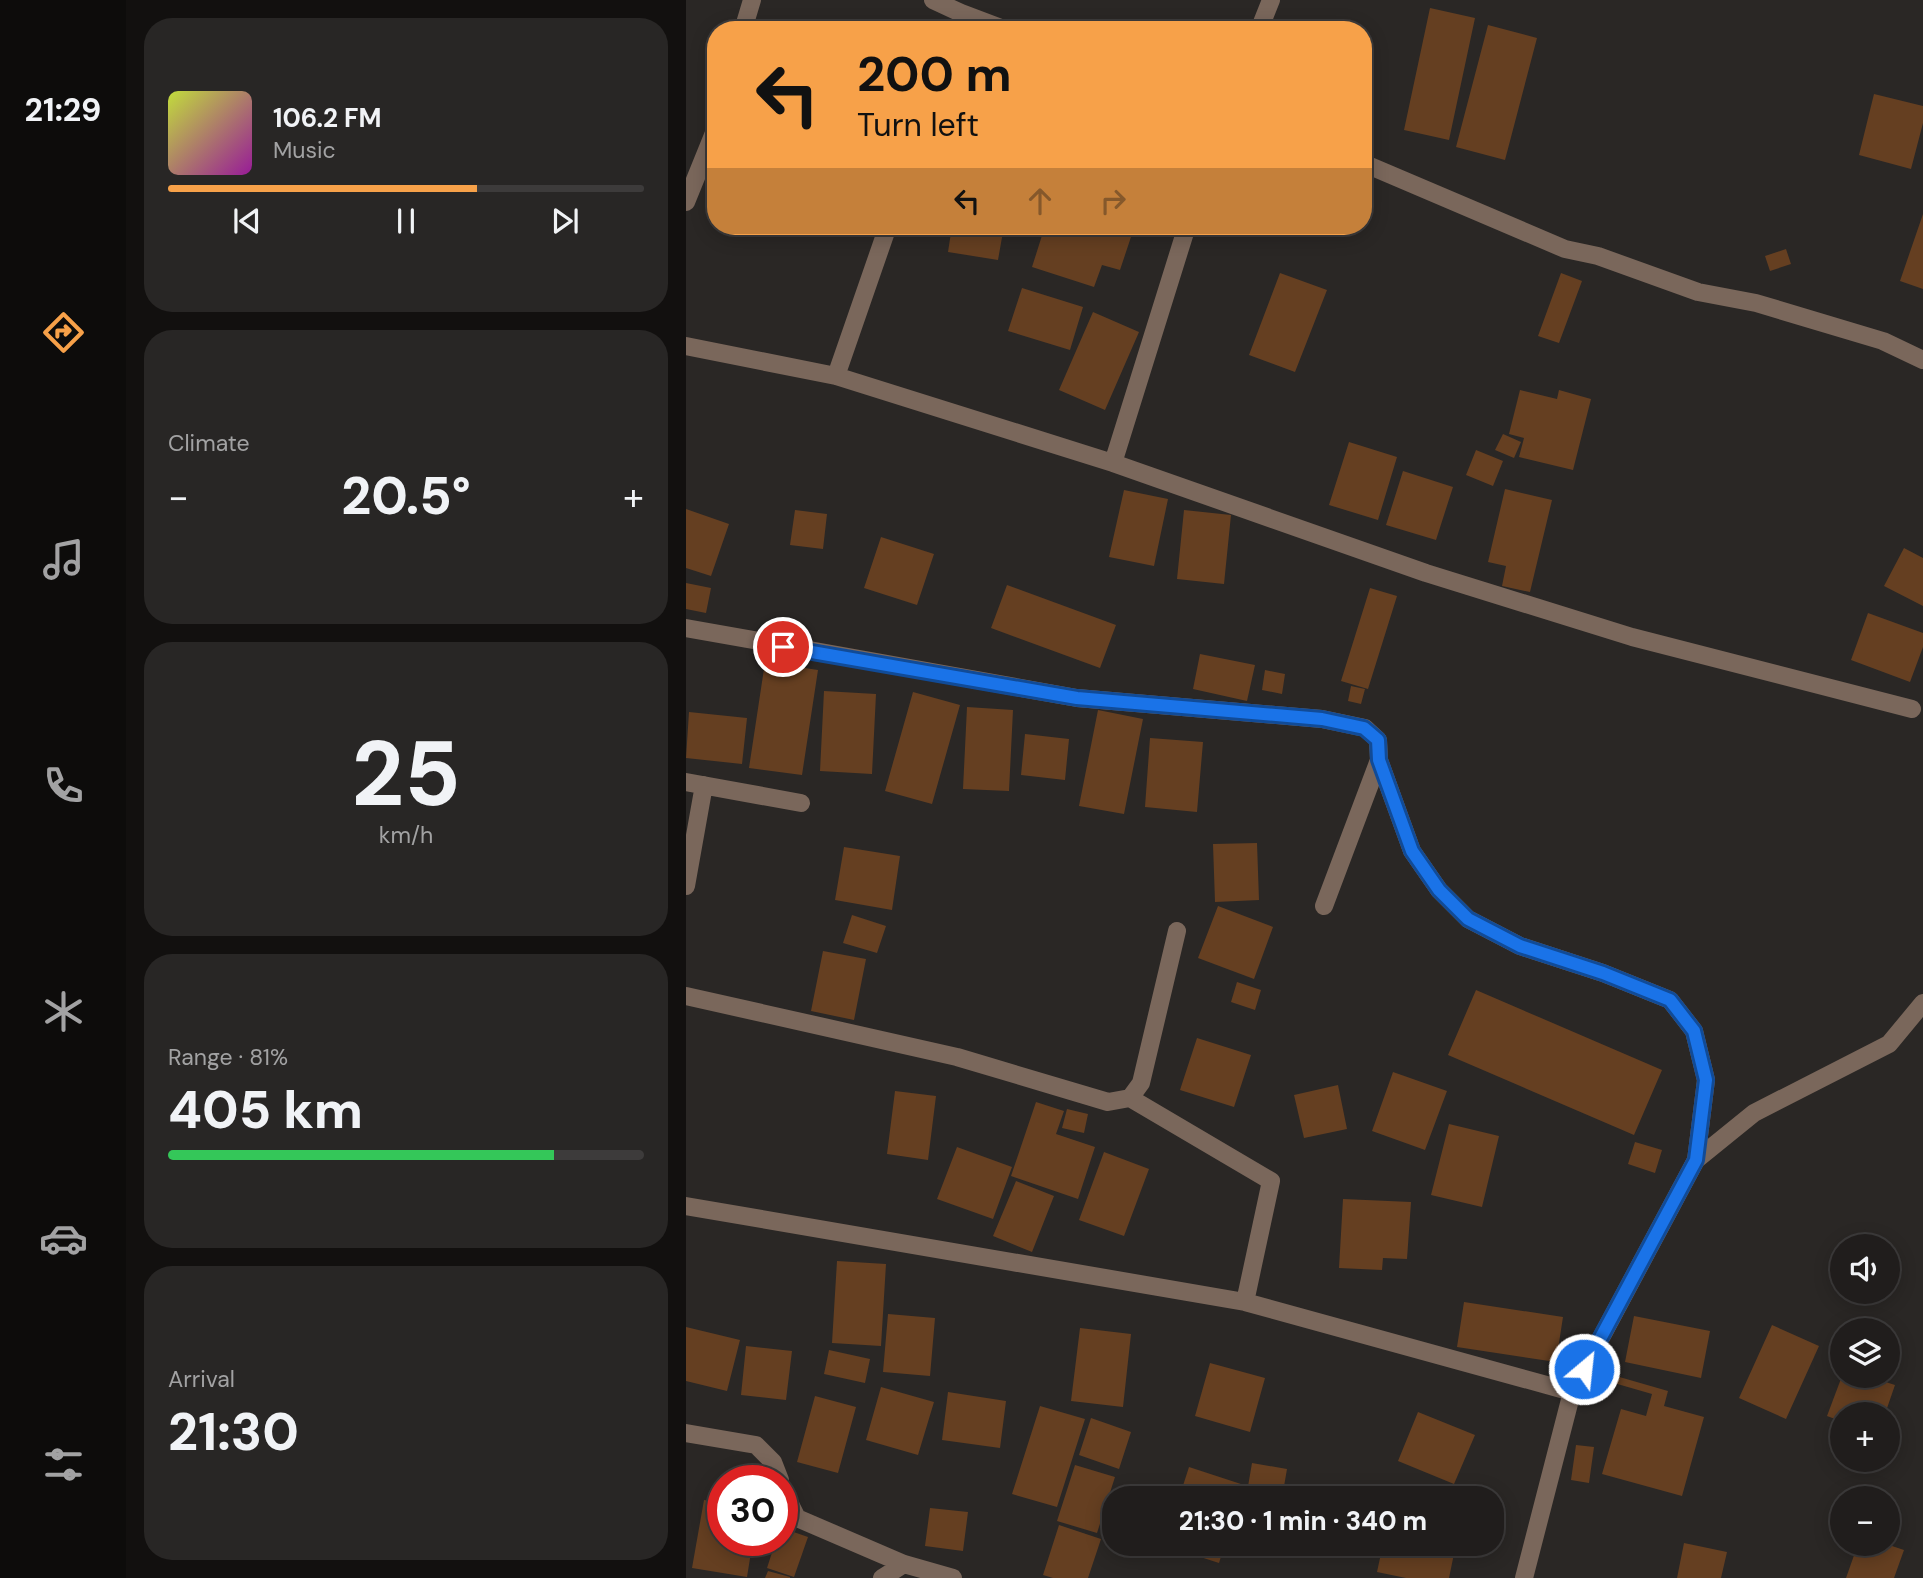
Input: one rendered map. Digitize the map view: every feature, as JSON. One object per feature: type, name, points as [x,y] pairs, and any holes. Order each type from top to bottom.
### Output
[{"type":"street","points":[[746,21],[752,0]]},
{"type":"street","points":[[933,0],[957,21]]},
{"type":"street","points":[[1263,21],[1271,0]]},
{"type":"street","points":[[686,202],[707,150]]},
{"type":"street","points":[[1372,167],[1565,249],[1598,256],[1698,292],[1756,303],[1883,341],[1923,360]]},
{"type":"street","points":[[836,376],[885,235]]},
{"type":"street","points":[[1113,464],[1184,235]]},
{"type":"street","points":[[686,346],[836,376],[1113,464],[1426,573],[1632,637],[1912,709]]},
{"type":"street","points":[[686,628],[1077,698],[1322,719],[1364,728],[1378,740],[1379,760],[1412,851],[1439,890],[1468,919],[1520,946],[1603,973],[1670,1000],[1694,1031],[1706,1080],[1696,1160],[1572,1392],[1524,1578]]},
{"type":"street","points":[[1324,906],[1379,760]]},
{"type":"street","points":[[686,782],[801,803]]},
{"type":"street","points":[[686,886],[704,785]]},
{"type":"street","points":[[1130,1098],[1141,1083],[1177,931]]},
{"type":"street","points":[[686,996],[957,1057],[1108,1102],[1130,1098],[1271,1181],[1245,1302]]},
{"type":"street","points":[[1696,1160],[1754,1114],[1889,1044],[1923,1003]]},
{"type":"street","points":[[686,1206],[1245,1302],[1572,1392]]},
{"type":"street","points":[[686,1433],[756,1445],[774,1465]]},
{"type":"street","points":[[798,1518],[904,1564],[953,1578]]},
{"type":"street","points":[[882,1578],[904,1564]]},
{"type":"building","points":[[1430,8],[1475,18],[1449,140],[1404,130]]},
{"type":"building","points":[[1488,25],[1537,38],[1505,160],[1456,147]]},
{"type":"building","points":[[1874,94],[1923,106],[1923,123],[1911,169],[1859,155]]},
{"type":"building","points":[[1923,214],[1923,289],[1900,281]]},
{"type":"building","points":[[951,235],[1002,235],[998,260],[948,252]]},
{"type":"building","points":[[1042,235],[1132,235],[1120,270],[1102,265],[1094,287],[1032,267]]},
{"type":"building","points":[[1786,249],[1791,264],[1770,271],[1765,256]]},
{"type":"building","points":[[1280,273],[1327,290],[1295,372],[1249,355]]},
{"type":"building","points":[[1561,273],[1582,281],[1559,343],[1538,336]]},
{"type":"building","points":[[1022,288],[1083,307],[1070,350],[1008,331]]},
{"type":"building","points":[[1093,312],[1139,332],[1105,410],[1059,390]]},
{"type":"building","points":[[1520,390],[1557,399],[1559,390],[1591,399],[1573,470],[1519,457],[1524,438],[1509,434]]},
{"type":"building","points":[[1503,434],[1521,442],[1514,458],[1495,450]]},
{"type":"building","points":[[1349,442],[1397,457],[1378,520],[1329,505]]},
{"type":"building","points":[[1476,450],[1503,461],[1493,486],[1466,475]]},
{"type":"building","points":[[1403,471],[1453,487],[1436,540],[1386,525]]},
{"type":"building","points":[[1505,489],[1552,500],[1530,592],[1502,586],[1506,566],[1488,562]]},
{"type":"building","points":[[1124,490],[1168,499],[1154,566],[1109,557]]},
{"type":"building","points":[[686,509],[729,524],[711,576],[686,568]]},
{"type":"building","points":[[795,510],[827,514],[823,549],[790,545]]},
{"type":"building","points":[[1184,510],[1231,515],[1224,584],[1177,579]]},
{"type":"building","points":[[881,537],[934,554],[917,605],[864,588]]},
{"type":"building","points":[[1904,548],[1923,558],[1923,606],[1884,586]]},
{"type":"building","points":[[686,583],[711,588],[706,613],[686,609]]},
{"type":"building","points":[[1007,585],[1116,625],[1100,668],[991,628]]},
{"type":"building","points":[[1370,588],[1397,596],[1368,689],[1341,681]]},
{"type":"building","points":[[1868,613],[1923,633],[1923,647],[1910,682],[1851,660]]},
{"type":"building","points":[[1200,654],[1255,665],[1247,701],[1193,689]]},
{"type":"building","points":[[765,662],[818,670],[802,775],[749,768]]},
{"type":"building","points":[[1265,670],[1285,674],[1282,694],[1262,690]]},
{"type":"building","points":[[1351,686],[1365,689],[1361,704],[1348,701]]},
{"type":"building","points":[[824,691],[876,694],[872,774],[820,771]]},
{"type":"building","points":[[913,692],[960,705],[932,804],[885,791]]},
{"type":"building","points":[[967,707],[1013,710],[1009,791],[963,789]]},
{"type":"building","points":[[1098,710],[1143,719],[1124,814],[1079,806]]},
{"type":"building","points":[[689,712],[747,718],[742,764],[686,758]]},
{"type":"building","points":[[1025,734],[1069,739],[1065,780],[1021,775]]},
{"type":"building","points":[[1150,738],[1203,742],[1197,812],[1145,807]]},
{"type":"building","points":[[1257,843],[1259,900],[1215,902],[1213,844]]},
{"type":"building","points":[[844,847],[900,856],[892,910],[835,900]]},
{"type":"building","points":[[1218,906],[1273,927],[1254,979],[1198,958]]},
{"type":"building","points":[[852,915],[886,926],[877,953],[843,943]]},
{"type":"building","points":[[823,951],[866,959],[854,1020],[811,1011]]},
{"type":"building","points":[[1237,982],[1261,990],[1255,1010],[1231,1002]]},
{"type":"building","points":[[1476,990],[1662,1070],[1634,1135],[1448,1055]]},
{"type":"building","points":[[1197,1038],[1251,1055],[1234,1107],[1180,1090]]},
{"type":"building","points":[[1393,1072],[1447,1091],[1425,1150],[1372,1131]]},
{"type":"building","points":[[1338,1085],[1347,1129],[1304,1138],[1294,1095]]},
{"type":"building","points":[[895,1091],[936,1096],[928,1160],[887,1154]]},
{"type":"building","points":[[1036,1102],[1064,1111],[1056,1134],[1095,1147],[1078,1199],[1011,1176]]},
{"type":"building","points":[[1067,1109],[1088,1114],[1084,1133],[1062,1128]]},
{"type":"building","points":[[1449,1124],[1499,1136],[1482,1207],[1431,1195]]},
{"type":"building","points":[[1635,1142],[1662,1150],[1655,1173],[1628,1164]]},
{"type":"building","points":[[957,1147],[1012,1167],[993,1219],[937,1199]]},
{"type":"building","points":[[1104,1152],[1149,1169],[1124,1236],[1079,1220]]},
{"type":"building","points":[[1016,1181],[1054,1196],[1032,1252],[993,1236]]},
{"type":"building","points":[[1343,1199],[1411,1202],[1407,1259],[1383,1258],[1382,1270],[1339,1268]]},
{"type":"building","points":[[837,1261],[886,1264],[881,1346],[832,1343]]},
{"type":"building","points":[[1464,1302],[1563,1317],[1556,1362],[1457,1347]]},
{"type":"building","points":[[888,1314],[935,1318],[930,1376],[883,1372]]},
{"type":"building","points":[[1634,1316],[1710,1331],[1701,1378],[1625,1362]]},
{"type":"building","points":[[1772,1325],[1819,1346],[1786,1419],[1739,1398]]},
{"type":"building","points":[[686,1327],[740,1340],[727,1391],[686,1381]]},
{"type":"building","points":[[1080,1328],[1131,1334],[1123,1407],[1071,1401]]},
{"type":"building","points":[[746,1346],[792,1351],[786,1400],[741,1395]]},
{"type":"building","points":[[829,1350],[870,1359],[865,1383],[824,1374]]},
{"type":"building","points":[[1210,1363],[1265,1378],[1250,1432],[1195,1416]]},
{"type":"building","points":[[1609,1374],[1668,1391],[1664,1406],[1704,1417],[1682,1496],[1602,1474],[1621,1409],[1646,1416],[1652,1394],[1607,1381]]},
{"type":"building","points":[[881,1387],[934,1402],[918,1455],[866,1440]]},
{"type":"building","points":[[1838,1388],[1894,1388],[1889,1402],[1832,1402]]},
{"type":"building","points":[[948,1392],[1006,1401],[1000,1448],[942,1440]]},
{"type":"building","points":[[815,1396],[856,1407],[838,1473],[797,1462]]},
{"type":"building","points":[[1040,1406],[1085,1419],[1057,1507],[1012,1494]]},
{"type":"building","points":[[1418,1412],[1475,1435],[1454,1484],[1398,1461]]},
{"type":"building","points":[[1091,1418],[1131,1432],[1119,1469],[1079,1455]]},
{"type":"building","points":[[1576,1445],[1594,1447],[1589,1483],[1571,1480]]},
{"type":"building","points":[[1252,1463],[1287,1469],[1284,1486],[1248,1486]]},
{"type":"building","points":[[1075,1465],[1115,1477],[1112,1486],[1102,1486],[1102,1517],[1097,1533],[1057,1521]]},
{"type":"building","points":[[1189,1467],[1244,1485],[1244,1486],[1183,1486]]},
{"type":"building","points":[[704,1500],[707,1500],[707,1556],[750,1556],[747,1577],[692,1568]]},
{"type":"building","points":[[930,1508],[968,1512],[963,1551],[925,1546]]},
{"type":"building","points":[[1059,1525],[1101,1539],[1088,1578],[1053,1578],[1043,1575]]},
{"type":"building","points":[[798,1534],[808,1537],[794,1577],[767,1568],[771,1556],[798,1556]]},
{"type":"building","points":[[1684,1543],[1727,1552],[1721,1578],[1677,1578]]},
{"type":"building","points":[[1900,1549],[1904,1550],[1894,1578],[1846,1578],[1854,1556],[1900,1556]]},
{"type":"building","points":[[1197,1556],[1221,1556],[1219,1563]]},
{"type":"building","points":[[1380,1556],[1454,1556],[1449,1578],[1406,1578],[1377,1572]]},
{"type":"building","points":[[768,1571],[790,1577],[790,1578],[765,1578]]},
{"type":"route","points":[[783,647],[1077,698],[1322,719],[1364,728],[1378,740],[1379,760],[1412,851],[1439,890],[1468,919],[1520,946],[1603,973],[1670,1000],[1694,1031],[1706,1080],[1696,1160],[1584,1369]]}]
